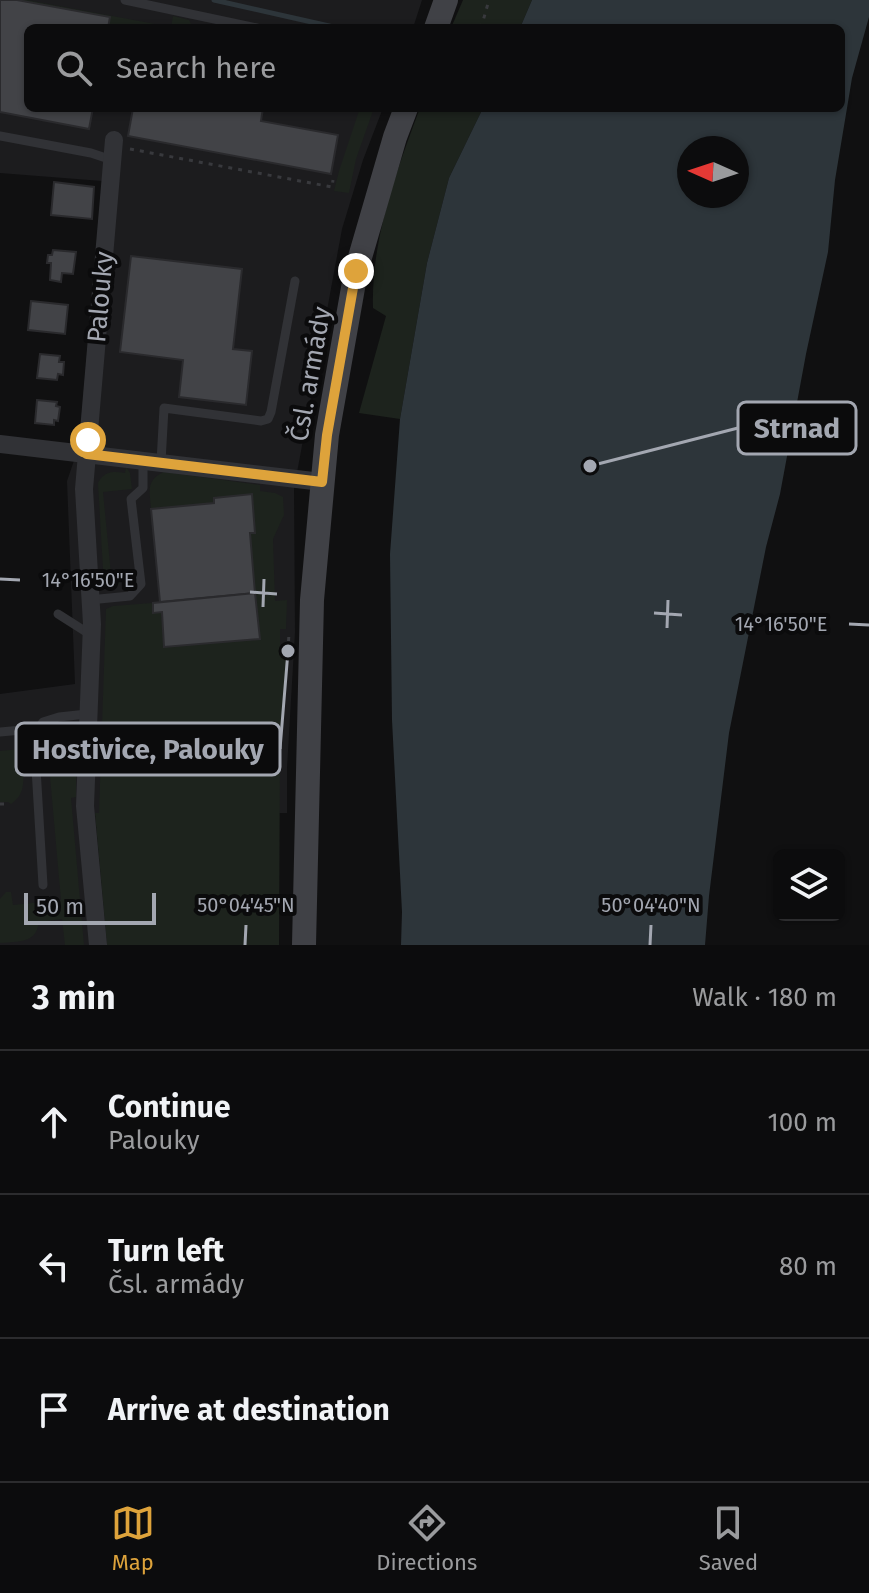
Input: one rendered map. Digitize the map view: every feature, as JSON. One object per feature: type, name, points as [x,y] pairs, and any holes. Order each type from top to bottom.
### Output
[{"type":"main road","points":[[437,24],[446,0]]},
{"type":"main road","name":"Čsl. armády","points":[[304,945],[312,614],[327,435],[356,271],[404,112]]},
{"type":"street","name":"Palouky","points":[[98,945],[85,806],[91,635],[84,489],[113,149]]},
{"type":"street","points":[[0,444],[322,482]]},
{"type":"lane","points":[[125,0],[238,24]]},
{"type":"lane","points":[[0,136],[91,153],[113,149]]},
{"type":"lane","points":[[89,600],[130,596],[141,584],[131,499],[143,488],[164,408],[261,421],[268,419],[295,281]]},
{"type":"lane","points":[[58,614],[91,635]]},
{"type":"lane","points":[[43,885],[34,735],[43,722],[87,714]]},
{"type":"lane","points":[[0,732],[22,730],[34,735]]},
{"type":"path","points":[[482,24],[489,0]]},
{"type":"path","points":[[113,149],[332,187],[333,180]]},
{"type":"path","points":[[0,804],[6,804]]},
{"type":"shaded area","points":[[0,0],[422,0],[414,24],[24,24],[24,112],[381,112],[342,229],[294,489],[295,632],[287,813],[95,813],[107,945],[0,945],[0,694],[75,684],[67,481],[79,446],[102,181],[0,173]]},
{"type":"shaded area","points":[[17,0],[155,24],[108,24],[109,17]]},
{"type":"shaded area","points":[[463,0],[532,0],[522,24],[453,24]]},
{"type":"shaded area","points":[[532,0],[869,0],[869,17],[852,78],[835,180],[828,252],[729,733],[705,945],[401,945],[392,720],[390,554],[400,419],[427,263],[449,178],[481,112],[845,112],[845,24],[522,24]]},
{"type":"shaded area","points":[[173,16],[189,20],[191,24],[172,24]]},
{"type":"shaded area","points":[[359,112],[373,112],[356,159],[349,193],[334,191]]},
{"type":"shaded area","points":[[419,112],[481,112],[449,178],[427,263],[400,419],[359,413],[386,316],[373,308],[373,282],[381,231],[394,181]]},
{"type":"shaded area","points":[[126,467],[132,489],[103,492],[111,574],[124,574],[118,586],[104,587],[98,483],[109,473],[125,473]]},
{"type":"shaded area","points":[[164,472],[260,485],[260,491],[283,497],[284,515],[273,539],[275,601],[287,600],[286,629],[280,629],[280,655],[287,656],[280,740],[279,945],[107,945],[95,813],[99,813],[106,609],[152,603],[153,613],[161,612],[164,647],[259,639],[250,533],[255,532],[252,494],[214,498],[214,503],[151,509],[151,483]]},
{"type":"shaded area","points":[[60,730],[70,733],[76,741],[76,797],[71,798],[84,945],[65,945],[62,919],[39,922],[34,934],[26,940],[0,943],[0,899],[6,892],[11,892],[13,905],[61,900],[47,743],[50,735]]},
{"type":"shaded area","points":[[20,749],[21,793],[11,804],[0,802],[0,751]]},
{"type":"building","points":[[0,0],[17,0],[110,17],[109,24],[24,24],[24,112],[92,112],[89,129],[0,112]]},
{"type":"building","points":[[132,112],[262,112],[261,121],[338,135],[331,174],[128,136]]},
{"type":"building","points":[[54,182],[94,187],[92,219],[51,215]]},
{"type":"building","points":[[53,250],[76,252],[73,274],[62,273],[61,282],[50,280],[51,263],[47,263],[48,255],[52,255]]},
{"type":"building","points":[[131,256],[242,269],[233,349],[252,351],[246,405],[179,397],[183,360],[120,352]]},
{"type":"building","points":[[31,301],[68,305],[65,334],[28,330]]},
{"type":"building","points":[[40,354],[60,356],[59,362],[64,362],[63,375],[58,374],[57,380],[37,378]]},
{"type":"building","points":[[37,400],[57,402],[56,406],[60,407],[58,421],[54,420],[54,425],[35,423]]},
{"type":"building","points":[[252,494],[255,533],[250,533],[255,593],[160,602],[151,509],[214,503],[214,498]]},
{"type":"building","points":[[255,593],[260,639],[164,647],[162,612],[153,613],[153,603]]},
{"type":"waterway","points":[[214,0],[320,24]]},
{"type":"place","name":"Strnad","points":[[590,466]]},
{"type":"place","name":"Hostivice, Palouky","points":[[288,651]]},
{"type":"route","points":[[88,440],[87,454],[322,482],[327,435],[356,271]]}]
